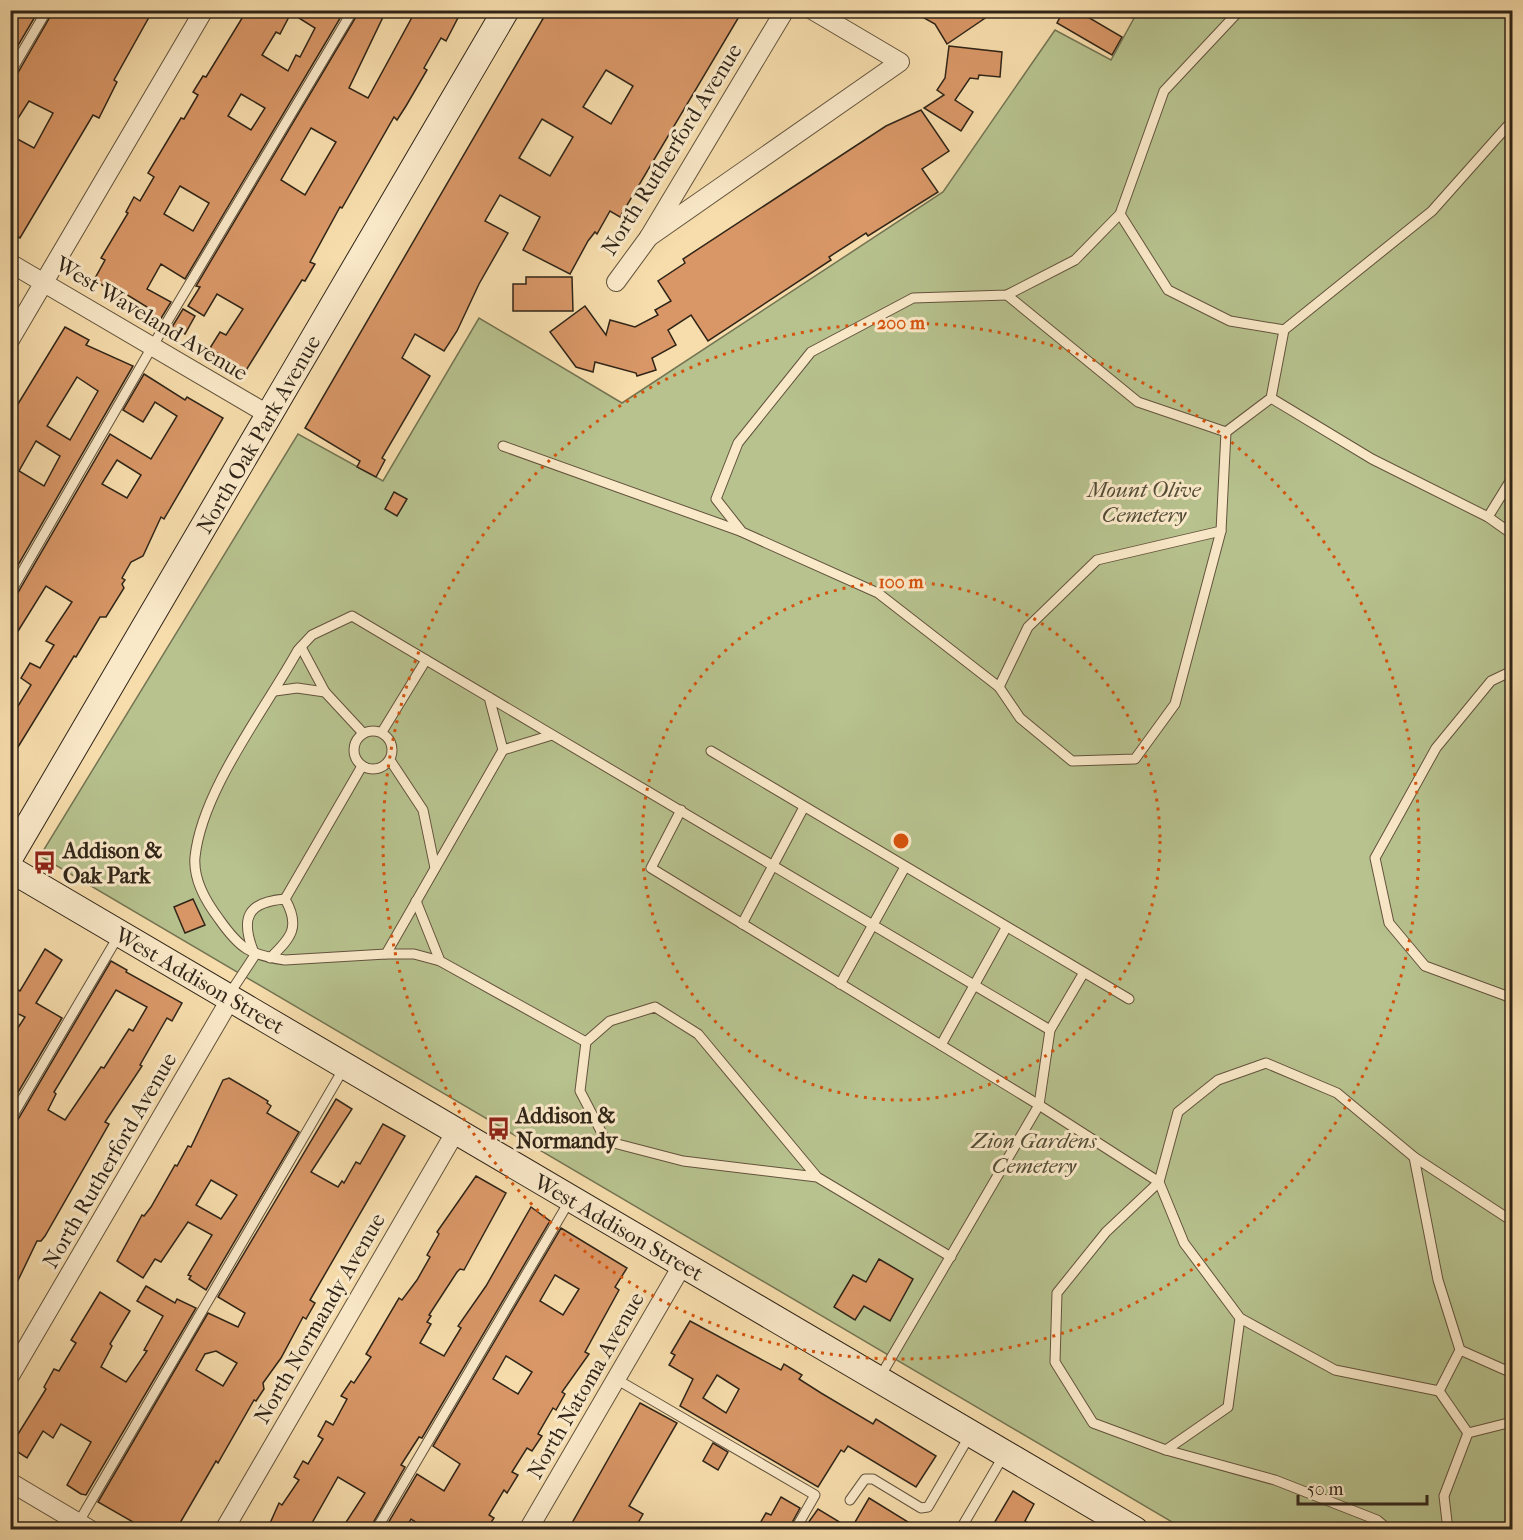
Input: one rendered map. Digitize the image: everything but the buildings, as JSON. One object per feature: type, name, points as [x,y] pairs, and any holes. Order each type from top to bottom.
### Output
[{"type":"street","points":[[10,340],[204,10]]},
{"type":"street","name":"North Oak Park Avenue","points":[[10,857],[506,10]]},
{"type":"street","name":"North Rutherford Avenue","points":[[616,282],[649,237],[785,10]]},
{"type":"street","points":[[649,237],[900,62],[812,10]]},
{"type":"street","name":"West Waveland Avenue","points":[[10,263],[269,415]]},
{"type":"street","name":"West Addison Street","points":[[10,869],[1005,1453],[1120,1526]]},
{"type":"street","name":"North Rutherford Avenue","points":[[10,1376],[229,998]]},
{"type":"street","name":"North Normandy Avenue","points":[[224,1530],[456,1131]]},
{"type":"street","name":"North Natoma Avenue","points":[[528,1530],[683,1264]]},
{"type":"street","points":[[10,1482],[81,1527]]},
{"type":"lane","points":[[10,73],[47,10]]},
{"type":"lane","points":[[10,593],[152,347],[353,10]]},
{"type":"lane","points":[[742,532],[716,499],[738,443],[811,352],[913,298],[1007,295],[1075,260],[1120,214],[1164,91],[1240,10]]},
{"type":"lane","points":[[1226,432],[1271,398],[1284,330],[1432,211],[1512,121]]},
{"type":"lane","points":[[1120,214],[1168,290],[1230,321],[1284,330]]},
{"type":"lane","points":[[1007,295],[1138,402],[1226,432]]},
{"type":"lane","points":[[1271,398],[1372,459],[1488,517],[1512,534]]},
{"type":"lane","points":[[503,446],[742,532],[878,593],[999,687],[1020,718],[1072,761],[1136,759],[1175,704],[1221,531],[1226,432]]},
{"type":"lane","points":[[1488,517],[1512,478]]},
{"type":"lane","points":[[999,687],[1028,627],[1097,560],[1221,531]]},
{"type":"lane","points":[[586,1042],[440,961],[414,954],[285,960],[255,955],[230,935],[203,898],[195,859],[205,811],[301,646],[312,635],[352,616],[1050,1030]]},
{"type":"lane","points":[[301,646],[325,692],[363,733]]},
{"type":"lane","points":[[382,732],[426,660]]},
{"type":"lane","points":[[1512,671],[1491,681],[1436,748],[1375,858],[1389,923],[1425,966],[1512,997]]},
{"type":"lane","points":[[276,691],[297,688],[325,692]]},
{"type":"lane","points":[[489,697],[503,750]]},
{"type":"lane","points":[[362,766],[354,749],[363,733],[382,732]]},
{"type":"lane","points":[[362,766],[381,768],[390,760],[393,748],[382,732]]},
{"type":"lane","points":[[386,954],[503,750],[552,735]]},
{"type":"lane","points":[[711,751],[1083,974],[1129,999]]},
{"type":"lane","points":[[390,760],[423,810],[435,868]]},
{"type":"lane","points":[[285,899],[362,766]]},
{"type":"lane","points":[[742,924],[804,807]]},
{"type":"lane","points":[[681,810],[651,868],[1039,1105],[1159,1182],[1184,1243],[1240,1318],[1335,1370],[1439,1391],[1468,1433]]},
{"type":"lane","points":[[840,984],[905,867]]},
{"type":"lane","points":[[229,998],[255,955],[248,924],[252,910],[265,901],[285,899]]},
{"type":"lane","points":[[270,958],[288,941],[293,929],[293,913],[285,899]]},
{"type":"lane","points":[[416,902],[440,961]]},
{"type":"lane","points":[[941,1045],[1006,928]]},
{"type":"lane","points":[[10,1120],[120,933]]},
{"type":"lane","points":[[879,1379],[1039,1105],[1050,1030],[1083,974]]},
{"type":"lane","points":[[817,1177],[683,1161],[606,1140],[580,1091],[586,1042],[610,1021],[655,1007],[698,1034],[817,1177],[951,1257]]},
{"type":"lane","points":[[1389,1530],[1377,1520],[1275,1480],[1166,1450],[1093,1423],[1055,1362],[1057,1293],[1106,1232],[1159,1182],[1178,1112],[1218,1080],[1266,1063],[1337,1093],[1414,1157],[1512,1221]]},
{"type":"lane","points":[[81,1527],[346,1066]]},
{"type":"lane","points":[[1414,1157],[1438,1280],[1460,1350],[1439,1391]]},
{"type":"lane","points":[[376,1530],[571,1198]]},
{"type":"lane","points":[[1166,1450],[1228,1407],[1240,1318]]},
{"type":"lane","points":[[1460,1350],[1512,1373]]},
{"type":"lane","points":[[616,1378],[816,1495],[795,1530]]},
{"type":"lane","points":[[1468,1433],[1512,1422]]},
{"type":"lane","points":[[850,1500],[865,1479],[873,1479],[921,1508],[928,1507],[971,1433]]},
{"type":"lane","points":[[1448,1530],[1444,1496],[1468,1433]]},
{"type":"lane","points":[[960,1530],[1005,1453]]},
{"type":"green space","points":[[1138,11],[1512,11],[1512,1529],[1184,1529],[40,856],[298,434],[383,481],[479,318],[622,403],[943,192],[1055,30],[1111,60]]},
{"type":"place","name":"Addison & Oak Park","points":[[45,863]]},
{"type":"place","name":"Addison & Normandy","points":[[498,1128]]},
{"type":"park label","name":"Mount Olive Cemetery","points":[[1144,502]]},
{"type":"park label","name":"Zion Gardens Cemetery","points":[[1034,1152]]}]
